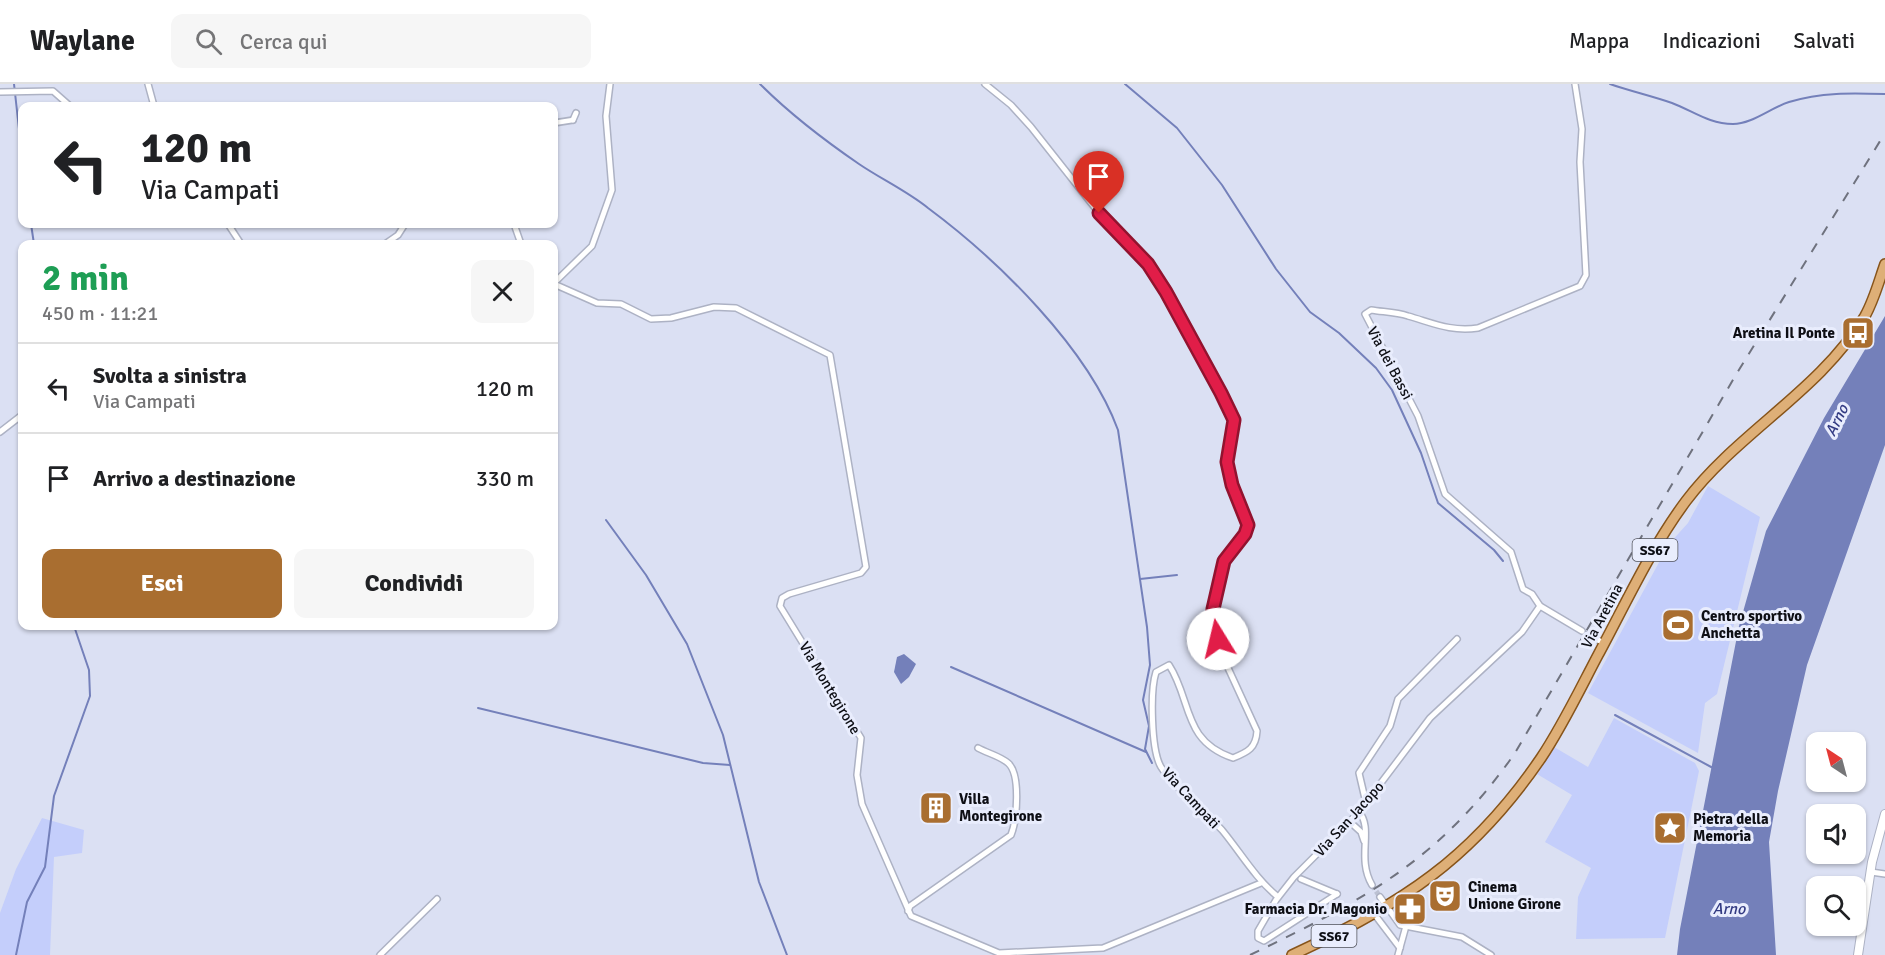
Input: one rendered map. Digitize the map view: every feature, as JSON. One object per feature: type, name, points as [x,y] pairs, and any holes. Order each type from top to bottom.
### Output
[{"type":"main road","name":"Via Aretina","points":[[1375,915],[1453,859],[1502,810],[1551,742],[1668,527],[1686,501],[1710,471],[1792,400],[1833,357],[1864,317],[1885,264]]},
{"type":"main road","points":[[1858,955],[1871,872],[1885,814]]},
{"type":"main road","name":"SS67","points":[[1292,955],[1375,915]]},
{"type":"street","points":[[148,84],[153,102]]},
{"type":"street","points":[[558,279],[592,246],[612,190],[606,116],[610,84]]},
{"type":"street","name":"Via Campati","points":[[986,84],[1031,127],[1099,213],[1148,264],[1166,292],[1234,420],[1227,462],[1232,485],[1248,525],[1245,534],[1224,561],[1212,621],[1223,657],[1257,731],[1256,742],[1252,748],[1233,758],[1216,750],[1202,738],[1187,714],[1177,678],[1169,665],[1156,672],[1153,682],[1155,748],[1161,767],[1222,831],[1261,883],[1278,897]]},
{"type":"street","name":"Via dei Bassi","points":[[1575,84],[1582,129],[1580,162],[1586,275],[1580,286],[1499,320],[1466,330],[1440,327],[1392,312],[1371,310],[1365,315],[1418,416],[1445,495],[1511,552],[1523,589],[1532,594],[1540,606],[1582,632]]},
{"type":"street","points":[[0,92],[53,91],[65,102]]},
{"type":"street","points":[[558,122],[573,120],[576,113]]},
{"type":"street","points":[[390,240],[402,228]]},
{"type":"street","name":"Via Montegirone","points":[[558,285],[597,303],[621,304],[651,319],[671,318],[714,307],[736,308],[827,352],[833,360],[866,567],[861,573],[789,594],[782,598],[780,606],[861,738],[857,775],[862,804],[908,911]]},
{"type":"street","points":[[0,432],[18,419]]},
{"type":"street","name":"Via San Jacopo","points":[[1301,879],[1337,894],[1278,934],[1262,941],[1257,936],[1258,931],[1278,897],[1294,877],[1359,812],[1430,718],[1522,632],[1540,606]]},
{"type":"street","points":[[1594,638],[1604,643]]},
{"type":"street","points":[[1366,802],[1359,773],[1390,726],[1398,699],[1457,639]]},
{"type":"street","points":[[978,748],[1008,763],[1012,769],[1017,812],[1011,835],[910,906],[908,911],[917,920],[999,953],[1103,948],[1261,883]]},
{"type":"street","points":[[1359,812],[1366,826],[1364,864],[1372,885]]},
{"type":"street","points":[[1350,822],[1361,832],[1364,842]]},
{"type":"street","points":[[1871,872],[1885,874]]},
{"type":"street","points":[[1380,897],[1399,924],[1465,938],[1491,955]]},
{"type":"street","points":[[380,955],[437,899]]},
{"type":"street","points":[[1375,915],[1400,948]]},
{"type":"street","points":[[1398,955],[1406,926]]},
{"type":"shaded area","name":"Centro sportivo Anchetta","points":[[1708,486],[1760,517],[1717,694],[1705,703],[1698,753],[1588,693],[1669,544],[1688,523]]},
{"type":"shaded area","points":[[1614,718],[1695,763],[1699,771],[1665,938],[1576,939],[1578,897],[1591,868],[1545,842],[1572,795],[1537,774],[1554,747],[1588,767]]},
{"type":"shaded area","points":[[42,818],[84,830],[82,853],[54,857],[50,955],[0,955],[0,913],[16,869]]},
{"type":"water","name":"Arno","points":[[1885,316],[1885,445],[1807,665],[1778,791],[1769,842],[1776,955],[1677,955],[1680,929],[1739,626],[1766,531],[1824,418]]},
{"type":"water","points":[[904,654],[916,664],[909,677],[901,684],[894,672],[897,657]]},
{"type":"waterway","points":[[14,84],[18,120]]},
{"type":"waterway","points":[[760,84],[820,136],[859,164],[920,202],[983,253],[1011,279],[1063,337],[1086,368],[1104,399],[1118,430],[1147,627],[1150,665],[1143,700],[1149,726],[1145,749],[1152,763]]},
{"type":"waterway","points":[[1125,84],[1177,128],[1222,185],[1276,269],[1310,312],[1339,333],[1376,368],[1392,390],[1421,453],[1438,503],[1494,550],[1503,561]]},
{"type":"waterway","points":[[1610,84],[1672,103],[1709,119],[1733,124],[1754,119],[1789,102],[1813,96],[1849,93],[1885,94]]},
{"type":"waterway","points":[[32,228],[33,240]]},
{"type":"waterway","points":[[606,520],[646,575],[687,644],[723,735],[759,882],[787,955]]},
{"type":"waterway","points":[[1140,579],[1177,575]]},
{"type":"waterway","points":[[16,955],[27,902],[45,867],[54,796],[90,696],[89,670],[75,630]]},
{"type":"waterway","points":[[951,667],[1146,752]]},
{"type":"waterway","points":[[478,708],[703,763],[730,765]]},
{"type":"waterway","points":[[1615,715],[1713,768]]},
{"type":"tunnel","points":[[1582,631],[1594,638]]},
{"type":"tunnel","points":[[1372,885],[1380,897]]},
{"type":"railway","points":[[1250,955],[1329,915],[1397,873],[1458,822],[1487,790],[1515,753],[1737,373],[1885,133]]},
{"type":"place","name":"Aretina Il Ponte","points":[[1858,333]]},
{"type":"place","name":"Centro sportivo Anchetta","points":[[1678,625]]},
{"type":"place","name":"Villa Montegirone","points":[[936,808]]},
{"type":"place","name":"Pietra della Memoria","points":[[1670,828]]},
{"type":"place","name":"Cinema Unione Girone","points":[[1445,896]]},
{"type":"place","name":"Farmacia Dr. Magonio","points":[[1410,909]]},
{"type":"route","points":[[1099,213],[1148,264],[1166,292],[1234,420],[1227,462],[1232,485],[1248,525],[1245,534],[1224,561],[1212,621],[1218,639]]}]
